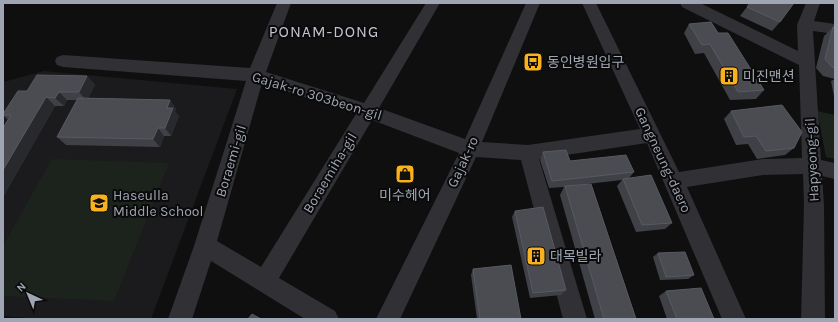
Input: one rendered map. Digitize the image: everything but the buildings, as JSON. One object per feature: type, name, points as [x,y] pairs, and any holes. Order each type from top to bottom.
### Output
[{"type":"street","name":"Boraemi-gil","points":[[180,319],[206,246],[256,75],[284,3]]},
{"type":"street","name":"Boraemiha-gil","points":[[265,281],[433,3]]},
{"type":"street","name":"Gajak-ro","points":[[388,319],[470,149],[533,3]]},
{"type":"street","name":"Gangneung-daero","points":[[589,3],[674,181],[734,319]]},
{"type":"street","points":[[687,3],[807,62]]},
{"type":"street","name":"Hapyeong-gil","points":[[813,3],[805,25],[814,205],[813,319]]},
{"type":"street","points":[[805,25],[835,29]]},
{"type":"street","name":"Gajak-ro 303beon-gil","points":[[63,61],[256,75],[368,110],[470,149],[528,153],[651,134]]},
{"type":"street","points":[[528,153],[575,319]]},
{"type":"street","points":[[674,181],[763,167],[812,166],[835,171]]},
{"type":"street","points":[[206,246],[327,319]]},
{"type":"shaded area","name":"Haseulla Middle School","points":[[44,71],[237,89],[151,319],[39,319],[3,316],[3,82]]},
{"type":"shaded area","points":[[817,111],[835,115],[835,159],[826,157]]},
{"type":"shaded area","points":[[52,159],[169,163],[114,301],[3,296],[3,246]]},
{"type":"place","name":"동인병원입구","points":[[533,62]]},
{"type":"place","name":"미진맨션","points":[[729,76]]},
{"type":"place","name":"미수헤어","points":[[405,174]]},
{"type":"place","name":"Haseulla Middle School","points":[[99,203]]},
{"type":"place","name":"대목빌라","points":[[536,256]]},
{"type":"district","name":"PONAM-DONG","points":[[324,31]]}]
